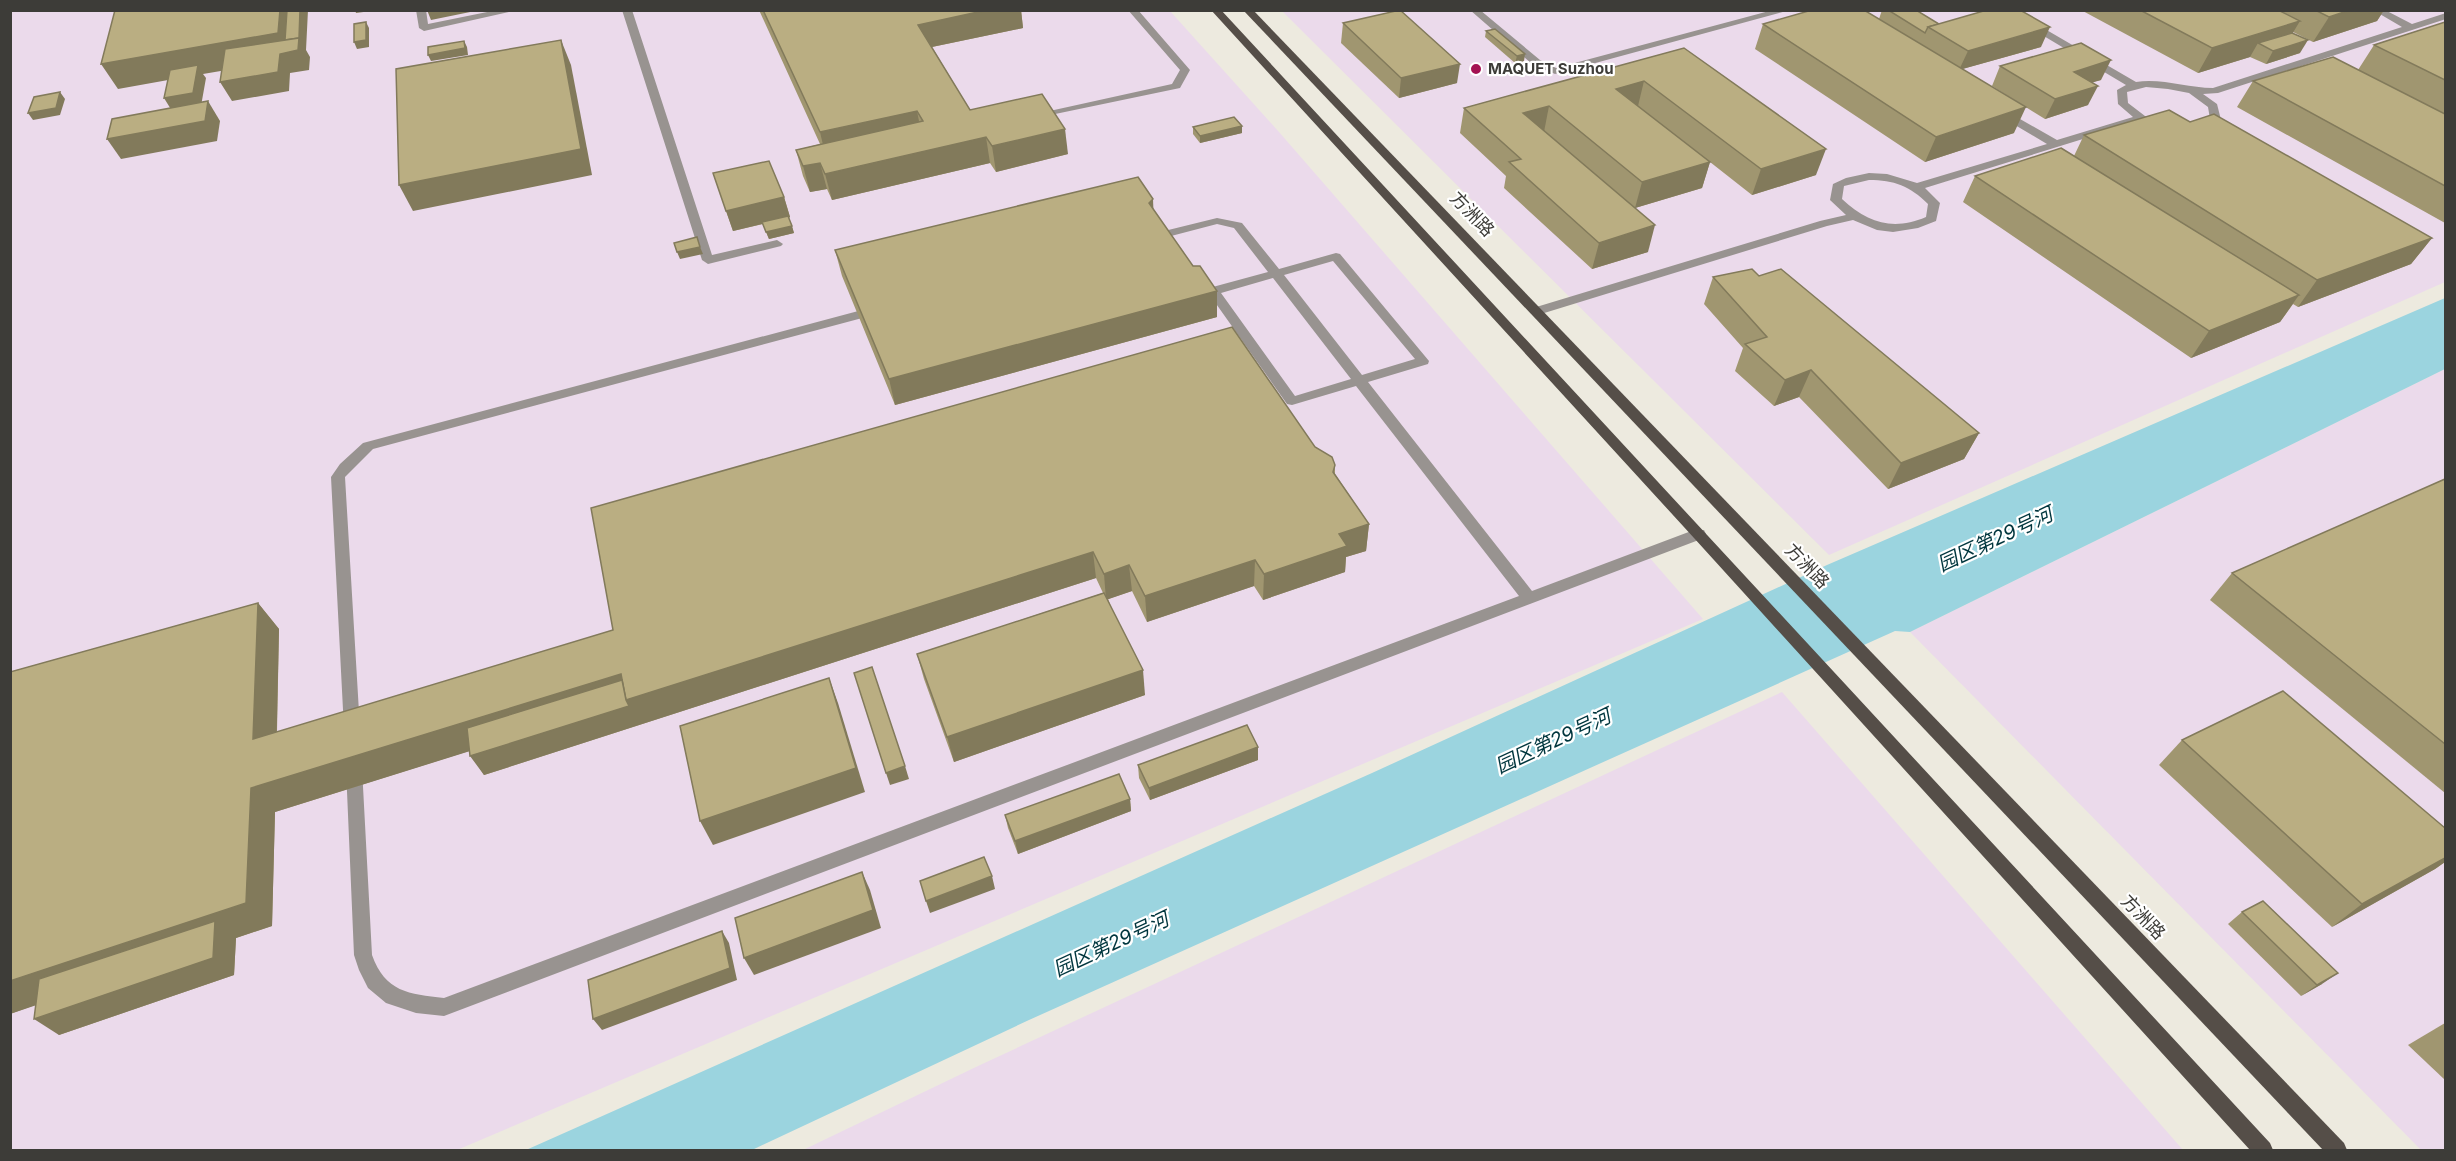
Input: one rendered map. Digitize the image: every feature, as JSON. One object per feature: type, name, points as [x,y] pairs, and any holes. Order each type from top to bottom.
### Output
[{"type":"main road","points":[[1215,10],[2263,1150]]},
{"type":"main road","name":"方洲路","points":[[1247,10],[2337,1150]]},
{"type":"lane","points":[[422,10],[424,28],[514,10]]},
{"type":"lane","points":[[627,10],[708,260],[777,244]]},
{"type":"lane","points":[[1040,116],[1176,86],[1185,70],[1132,10]]},
{"type":"lane","points":[[1474,10],[1536,62],[1555,71],[1786,10]]},
{"type":"lane","points":[[2004,10],[2133,85]]},
{"type":"lane","points":[[2377,10],[2410,27]]},
{"type":"lane","points":[[2194,93],[2214,91],[2410,27],[2444,13]]},
{"type":"lane","points":[[2171,127],[2142,118],[2123,104],[2122,90],[2133,85],[2166,84],[2194,93],[2214,106],[2216,120],[2200,128],[2190,128]]},
{"type":"lane","points":[[1996,109],[2055,144]]},
{"type":"lane","points":[[1917,187],[2142,118]]},
{"type":"lane","points":[[1858,175],[1888,176],[1917,187],[1934,203],[1932,219],[1912,229],[1881,228],[1852,217],[1836,200],[1839,184],[1858,175]]},
{"type":"lane","points":[[1537,311],[1824,223],[1852,217]]},
{"type":"lane","points":[[1138,241],[1207,223],[1228,222],[1238,225],[1530,599]]},
{"type":"lane","points":[[1336,257],[1423,361],[1292,401],[1213,291],[1276,273],[1336,257]]},
{"type":"lane","points":[[895,305],[368,446],[345,467],[338,477],[363,955],[367,970],[378,987],[396,999],[444,1007],[1699,534]]},
{"type":"shaded area","points":[[10,11],[1170,11],[1279,132],[1703,619],[457,1150],[11,1150]]},
{"type":"shaded area","points":[[1282,11],[2445,11],[2445,282],[1829,555]]},
{"type":"shaded area","points":[[2445,369],[2445,1150],[2421,1150],[1910,632]]},
{"type":"shaded area","points":[[1782,692],[2183,1150],[803,1150],[978,1066]]},
{"type":"water","name":"园区第29号河","points":[[2445,298],[2445,369],[1910,632],[1895,631],[1029,1020],[752,1150],[526,1150],[1372,773],[1827,565]]},
{"type":"building","points":[[115,10],[280,10],[278,33],[101,64]]},
{"type":"building","points":[[287,10],[300,10],[299,38],[285,40]]},
{"type":"building","points":[[763,10],[987,10],[918,25],[970,110],[1042,94],[1065,129],[992,146],[986,137],[825,174],[820,163],[803,166],[796,150],[923,121],[917,111],[820,132]]},
{"type":"building","points":[[1400,10],[1460,64],[1401,78],[1343,23]]},
{"type":"building","points":[[1812,10],[1864,10],[2026,107],[1936,137],[1763,24]]},
{"type":"building","points":[[1888,10],[1916,10],[1939,24],[1928,27],[1925,33]]},
{"type":"building","points":[[1987,10],[2020,10],[2050,27],[1968,51],[1928,27]]},
{"type":"building","points":[[2140,10],[2278,10],[2300,21],[2212,48]]},
{"type":"building","points":[[2315,10],[2350,10],[2329,17]]},
{"type":"building","points":[[366,22],[366,40],[354,42],[354,24]]},
{"type":"building","points":[[2445,22],[2445,80],[2374,45]]},
{"type":"building","points":[[1495,29],[1525,54],[1517,56],[1486,31]]},
{"type":"building","points":[[2292,33],[2308,40],[2273,51],[2258,43]]},
{"type":"building","points":[[299,38],[298,50],[280,54],[278,72],[220,82],[225,49]]},
{"type":"building","points":[[561,40],[581,149],[399,185],[396,69]]},
{"type":"building","points":[[464,41],[465,48],[428,55],[428,47]]},
{"type":"building","points":[[2081,43],[2111,60],[2074,72],[2098,86],[2055,99],[2000,66]]},
{"type":"building","points":[[1684,48],[1826,149],[1761,169],[1644,81],[1616,89],[1710,162],[1642,182],[1549,106],[1523,113],[1655,225],[1599,243],[1509,162],[1521,159],[1464,108]]},
{"type":"building","points":[[2333,57],[2445,114],[2445,186],[2253,81]]},
{"type":"building","points":[[198,65],[193,93],[164,98],[170,70]]},
{"type":"building","points":[[60,92],[56,108],[28,113],[34,97]]},
{"type":"building","points":[[208,101],[205,121],[107,139],[112,119]]},
{"type":"building","points":[[2169,110],[2190,122],[2214,114],[2432,238],[2317,280],[2084,135]]},
{"type":"building","points":[[1234,117],[1242,126],[1200,136],[1193,127]]},
{"type":"building","points":[[2061,148],[2299,295],[2209,331],[1975,176]]},
{"type":"building","points":[[769,161],[784,197],[726,211],[713,173]]},
{"type":"building","points":[[1138,177],[1153,199],[1149,203],[1193,266],[1200,266],[1217,291],[889,379],[835,250]]},
{"type":"building","points":[[788,216],[792,226],[766,232],[762,222]]},
{"type":"building","points":[[697,237],[700,247],[677,252],[674,243]]},
{"type":"building","points":[[1752,269],[1759,276],[1781,269],[1979,433],[1901,463],[1811,370],[1785,380],[1745,344],[1767,337],[1713,277]]},
{"type":"building","points":[[1232,327],[1315,447],[1332,457],[1335,465],[1333,472],[1369,524],[1339,534],[1347,546],[1264,574],[1255,560],[1145,596],[1129,565],[1104,574],[1093,552],[626,700],[621,674],[251,788],[246,903],[10,981],[10,672],[258,603],[253,739],[613,630],[591,508]]},
{"type":"building","points":[[2445,479],[2445,744],[2232,573]]},
{"type":"building","points":[[1104,593],[1143,670],[947,737],[917,654]]},
{"type":"building","points":[[872,667],[905,766],[886,773],[854,673]]},
{"type":"building","points":[[829,678],[856,768],[700,821],[680,726]]},
{"type":"building","points":[[622,680],[629,706],[470,756],[467,728]]},
{"type":"building","points":[[2283,691],[2445,828],[2445,858],[2362,904],[2182,740]]},
{"type":"building","points":[[1247,725],[1258,747],[1149,788],[1138,765]]},
{"type":"building","points":[[1119,774],[1130,799],[1015,841],[1005,815]]},
{"type":"building","points":[[984,857],[992,876],[926,901],[920,881]]},
{"type":"building","points":[[862,872],[873,910],[744,958],[735,918]]},
{"type":"building","points":[[2263,901],[2338,973],[2317,985],[2242,912]]},
{"type":"building","points":[[215,921],[213,958],[34,1019],[39,979]]},
{"type":"building","points":[[722,931],[730,968],[593,1019],[588,980]]},
{"type":"place","name":"MAQUET Suzhou","points":[[1476,69]]}]
